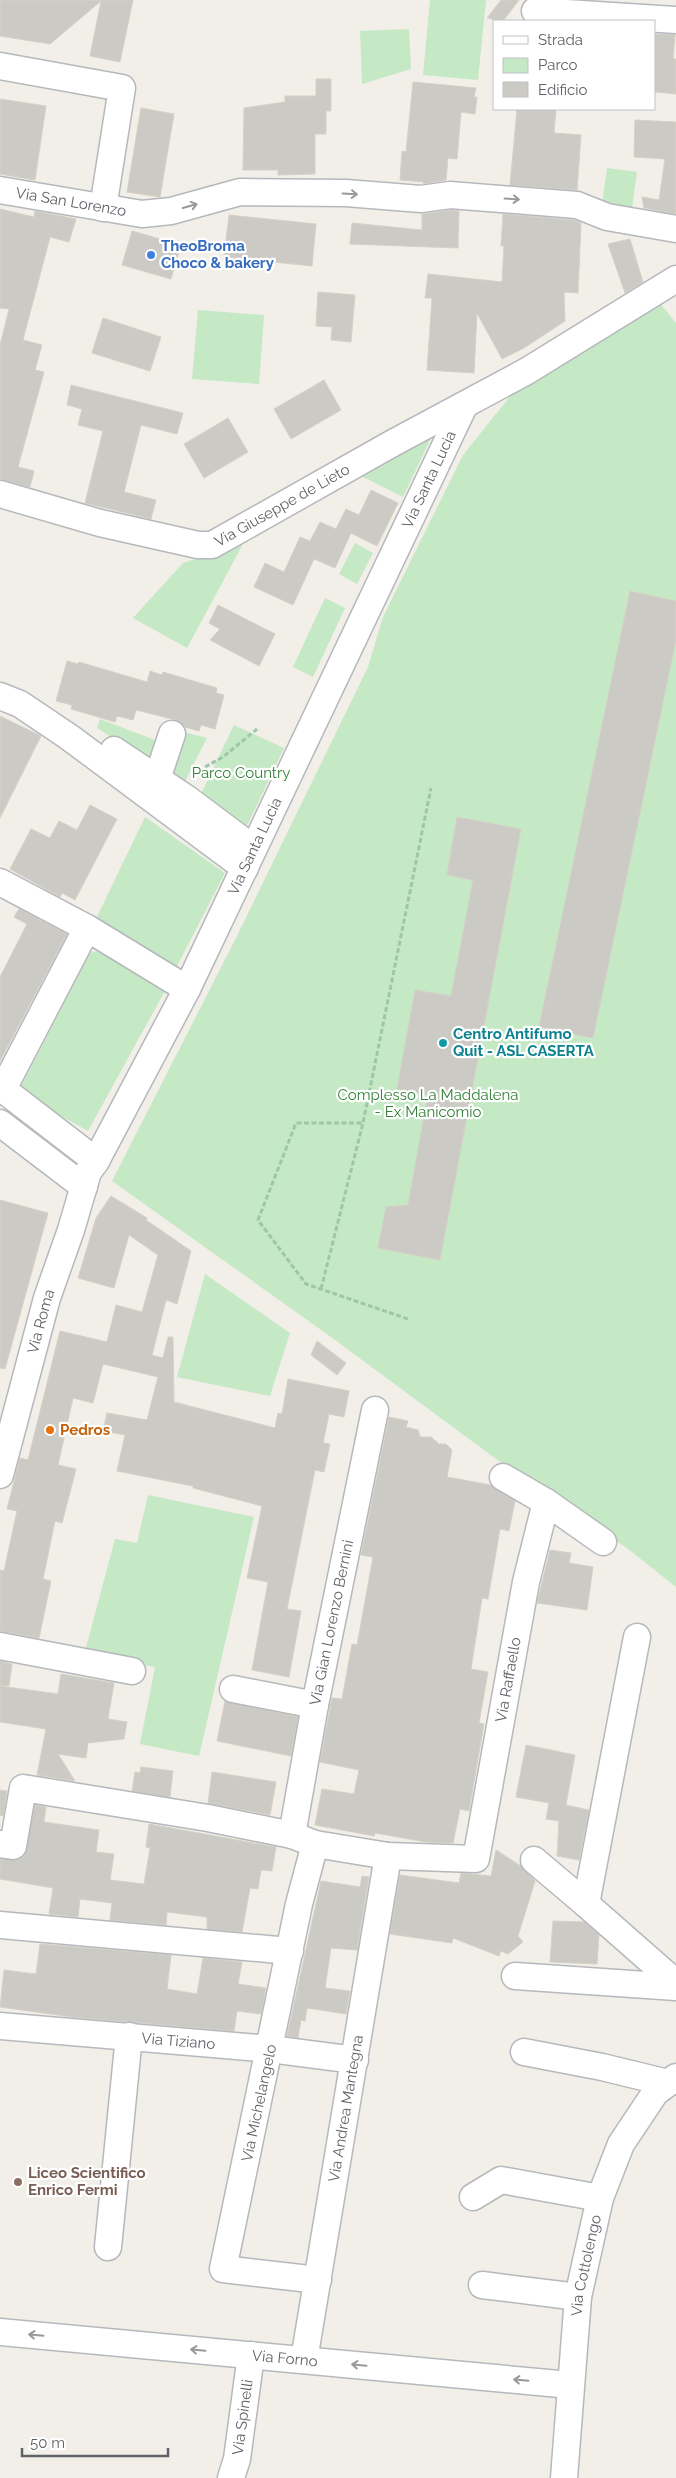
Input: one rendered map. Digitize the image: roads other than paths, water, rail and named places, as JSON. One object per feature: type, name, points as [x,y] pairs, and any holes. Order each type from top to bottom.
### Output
[{"type":"street","points":[[536,10],[676,20]]},
{"type":"street","points":[[0,66],[122,88],[103,208]]},
{"type":"street","name":"Via San Lorenzo","points":[[0,190],[142,214],[171,212],[240,192],[346,194],[421,199],[450,195],[577,205],[607,217],[676,229]]},
{"type":"street","name":"Via Giuseppe de Lieto","points":[[0,494],[100,522],[198,545],[212,545],[393,442],[464,406],[527,370],[676,279]]},
{"type":"street","name":"Via Santa Lucia","points":[[89,1173],[187,990],[245,855],[464,406]]},
{"type":"street","points":[[0,696],[20,704],[245,855]]},
{"type":"street","points":[[157,779],[172,734]]},
{"type":"street","points":[[96,738],[157,779],[245,855]]},
{"type":"street","points":[[0,882],[87,928],[187,990]]},
{"type":"street","points":[[87,928],[2,1088],[89,1173]]},
{"type":"street","points":[[0,1123],[89,1173]]},
{"type":"street","name":"Via Roma","points":[[0,1475],[5,1436],[47,1298],[89,1173]]},
{"type":"street","name":"Via Gian Lorenzo Bernini","points":[[304,1840],[315,1704],[375,1410]]},
{"type":"street","points":[[503,1477],[546,1502],[603,1542]]},
{"type":"street","name":"Via Raffaello","points":[[388,1856],[476,1859],[526,1582],[546,1502]]},
{"type":"street","points":[[586,1904],[637,1637]]},
{"type":"street","points":[[0,1646],[132,1671]]},
{"type":"street","points":[[234,1689],[315,1704]]},
{"type":"street","points":[[0,1844],[14,1846],[23,1788],[208,1818],[304,1840],[388,1856]]},
{"type":"street","name":"Via Michelangelo","points":[[304,1840],[299,1904],[223,2269],[318,2280]]},
{"type":"street","name":"Via Andrea Mantegna","points":[[304,2360],[388,1856]]},
{"type":"street","points":[[534,1860],[676,1983]]},
{"type":"street","points":[[0,1925],[290,1951]]},
{"type":"street","points":[[515,1976],[676,1987]]},
{"type":"street","name":"Via Tiziano","points":[[0,2026],[270,2049],[355,2060]]},
{"type":"street","points":[[108,2247],[129,2036]]},
{"type":"street","points":[[524,2052],[672,2080]]},
{"type":"street","name":"Via Cottolengo","points":[[564,2478],[578,2297],[600,2198],[621,2144],[655,2093],[672,2080]]},
{"type":"street","points":[[473,2197],[501,2180],[600,2198]]},
{"type":"street","points":[[482,2285],[578,2297]]},
{"type":"street","name":"Via Forno","points":[[0,2332],[570,2385]]},
{"type":"street","name":"Via Spinelli","points":[[231,2478],[237,2459],[251,2355]]},
{"type":"place","name":"TheoBroma Choco & bakery","points":[[151,255]]},
{"type":"place","name":"Centro Antifumo Quit - ASL CASERTA","points":[[443,1043]]},
{"type":"place","name":"Pedros","points":[[50,1430]]},
{"type":"place","name":"Liceo Scientifico Enrico Fermi","points":[[18,2182]]},
{"type":"park label","name":"Parco Country","points":[[241,773]]},
{"type":"park label","name":"Complesso La Maddalena - Ex Manicomio","points":[[428,1104]]}]
